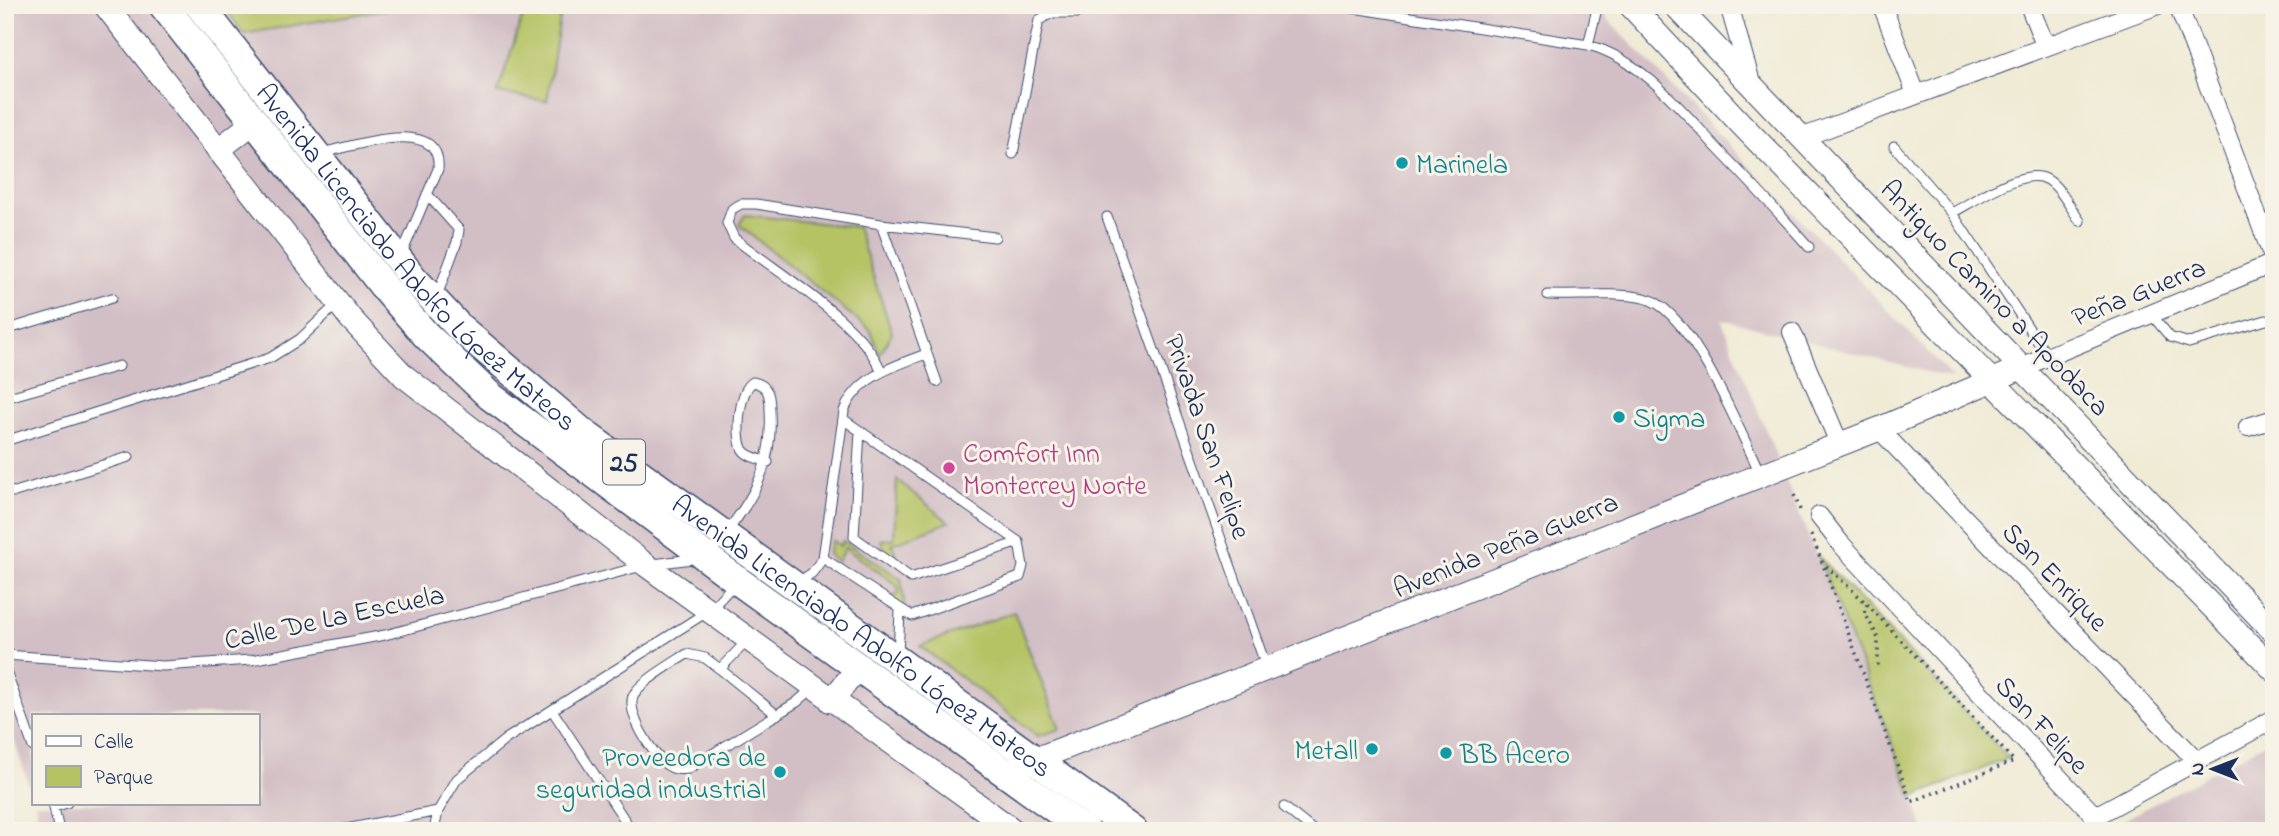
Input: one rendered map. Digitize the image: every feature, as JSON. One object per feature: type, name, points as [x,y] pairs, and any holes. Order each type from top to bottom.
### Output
[{"type":"main road","name":"Avenida Licenciado Adolfo López Mateos","points":[[163,5],[367,267],[455,365],[490,396],[707,558],[794,585],[1133,831]]},
{"type":"main road","name":"Avenida Licenciado Adolfo López Mateos","points":[[199,5],[399,261],[435,301],[518,379],[582,432],[725,535],[747,569],[859,667],[1086,831]]},
{"type":"street","points":[[105,5],[338,303],[404,376],[656,564],[710,610],[822,694],[1014,831]]},
{"type":"street","points":[[1630,5],[1992,382],[2274,670]]},
{"type":"street","name":"Antiguo Camino a Apodaca","points":[[1675,5],[2274,632]]},
{"type":"street","points":[[1729,5],[1752,86]]},
{"type":"street","points":[[1882,5],[1916,94]]},
{"type":"street","points":[[2029,5],[2045,45]]},
{"type":"street","points":[[1801,138],[2158,5]]},
{"type":"street","points":[[2178,5],[2274,261]]},
{"type":"street","points":[[218,150],[254,122]]},
{"type":"street","name":"Peña Guerra","points":[[2023,367],[2274,261]]},
{"type":"street","points":[[1792,332],[1839,443]]},
{"type":"street","name":"Avenida Peña Guerra","points":[[1006,772],[1879,429],[2023,367]]},
{"type":"street","points":[[2248,427],[2274,419]]},
{"type":"street","name":"San Enrique","points":[[1879,429],[2195,759]]},
{"type":"street","name":"San Felipe","points":[[1810,521],[1841,544],[2089,812],[2101,813],[2195,759],[2274,719]]},
{"type":"street","points":[[822,694],[859,667]]},
{"type":"lane","points":[[1013,155],[1039,20],[1052,13],[1078,13],[1086,5]]},
{"type":"lane","points":[[1334,5],[1588,45],[1617,55],[1649,79],[1690,117],[1809,247]]},
{"type":"lane","points":[[1588,45],[1598,5]]},
{"type":"lane","points":[[314,155],[397,138],[422,139],[431,144],[439,162],[399,261]]},
{"type":"lane","points":[[1894,146],[1952,213],[2048,356]]},
{"type":"lane","points":[[1952,213],[2018,178],[2038,176],[2049,179],[2080,221]]},
{"type":"lane","points":[[427,194],[458,230],[457,242],[435,301]]},
{"type":"lane","points":[[881,372],[865,343],[846,325],[734,239],[729,231],[728,216],[736,206],[756,204],[881,224],[995,237]]},
{"type":"lane","name":"Privada San Felipe","points":[[1107,217],[1268,670]]},
{"type":"lane","points":[[881,224],[937,382]]},
{"type":"lane","points":[[1548,295],[1644,298],[1660,304],[1675,317],[1698,348],[1761,475]]},
{"type":"lane","points":[[5,330],[112,298]]},
{"type":"lane","points":[[5,440],[270,358],[300,339],[338,303]]},
{"type":"lane","points":[[2151,314],[2169,338],[2189,343],[2266,320]]},
{"type":"lane","points":[[794,585],[812,573],[823,558],[843,419],[851,398],[881,372],[926,354]]},
{"type":"lane","points":[[5,398],[119,366]]},
{"type":"lane","points":[[707,558],[757,489],[768,463],[771,414],[768,391],[765,386],[752,382],[746,387],[740,405],[741,446],[747,454],[768,463]]},
{"type":"lane","points":[[823,558],[900,611],[918,616],[1020,577],[1023,566],[1019,542],[843,419]]},
{"type":"lane","points":[[860,431],[854,537],[911,578],[1019,542]]},
{"type":"lane","points":[[5,491],[15,492],[130,457]]},
{"type":"lane","name":"Calle De La Escuela","points":[[5,655],[163,666],[251,660],[385,635],[656,564],[707,558]]},
{"type":"lane","points":[[434,831],[438,811],[457,779],[506,739],[710,610],[747,569]]},
{"type":"lane","points":[[898,661],[900,611]]},
{"type":"lane","points":[[720,669],[749,639]]},
{"type":"lane","points":[[777,715],[705,658],[687,654],[634,694],[630,708],[636,724],[664,764],[675,770],[688,769],[777,715],[822,694]]},
{"type":"lane","points":[[5,668],[32,744]]},
{"type":"lane","points":[[552,710],[632,831]]},
{"type":"lane","points":[[54,805],[60,831]]},
{"type":"lane","points":[[1284,807],[1314,831]]},
{"type":"lane","points":[[336,831],[438,811]]},
{"type":"path","points":[[1794,495],[1810,521],[1822,562],[1911,802],[2014,761],[1867,604],[1822,562]]},
{"type":"path","points":[[1867,604],[1865,613],[1878,638],[1878,669]]},
{"type":"shaded area","points":[[5,5],[1594,5],[1954,379],[1721,319],[1913,797],[1924,831],[40,831],[35,804],[259,804],[259,714],[32,714],[32,795],[5,712]]},
{"type":"shaded area","points":[[2274,738],[2274,831],[2104,831]]},
{"type":"green space","points":[[223,5],[409,5],[244,34]]},
{"type":"green space","points":[[526,5],[562,5],[547,101],[498,93]]},
{"type":"green space","points":[[745,215],[857,227],[892,333],[880,354],[870,330],[739,225]]},
{"type":"green space","points":[[897,480],[949,522],[892,544],[896,555],[885,552],[881,540],[894,539]]},
{"type":"green space","points":[[832,540],[840,546],[843,541],[901,579],[905,609],[891,598],[899,594],[897,585],[845,548],[837,562],[828,554]]},
{"type":"green space","points":[[1818,556],[2009,758],[1913,797]]},
{"type":"green space","points":[[1014,612],[1060,729],[1038,736],[920,646]]},
{"type":"place","name":"Marinela","points":[[1402,163]]},
{"type":"place","name":"Sigma","points":[[1619,417]]},
{"type":"place","name":"Comfort Inn Monterrey Norte","points":[[949,468]]},
{"type":"place","name":"Metall","points":[[1372,749]]},
{"type":"place","name":"BB Acero","points":[[1446,753]]},
{"type":"place","name":"Proveedora de seguridad industrial","points":[[780,772]]}]
